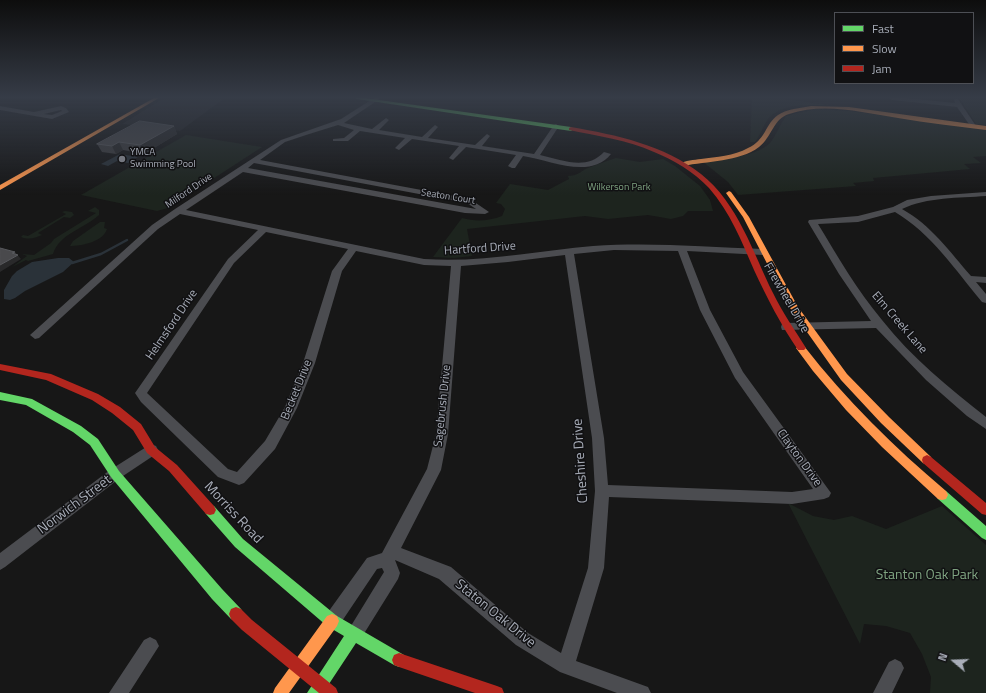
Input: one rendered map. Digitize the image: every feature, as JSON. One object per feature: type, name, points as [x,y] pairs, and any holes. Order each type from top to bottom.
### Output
[{"type":"street","points":[[0,178],[86,130]]},
{"type":"street","points":[[0,188],[101,130]]},
{"type":"street","name":"Milford Drive","points":[[35,335],[155,227],[253,161],[297,134],[310,130]]},
{"type":"street","points":[[335,140],[346,140],[359,130]]},
{"type":"street","points":[[361,130],[536,156],[582,166],[600,161],[607,154]]},
{"type":"street","points":[[423,139],[432,130]]},
{"type":"street","points":[[536,156],[553,130]]},
{"type":"street","name":"Firewheel Drive","points":[[583,130],[639,143],[683,164],[705,181],[730,213],[786,327],[840,397],[915,472],[986,534]]},
{"type":"street","points":[[683,164],[744,152],[764,140],[768,130]]},
{"type":"street","name":"Firewheel Drive","points":[[594,132],[603,131],[630,136],[672,150],[694,161],[722,184],[746,217],[763,252],[806,326],[844,377],[885,420],[936,468],[986,510]]},
{"type":"street","points":[[477,147],[487,136]]},
{"type":"street","points":[[399,148],[410,137]]},
{"type":"street","points":[[453,158],[464,145]]},
{"type":"street","points":[[512,166],[520,154]]},
{"type":"street","points":[[33,160],[48,161]]},
{"type":"street","name":"Seaton Court","points":[[241,169],[465,211],[486,212],[470,201],[253,161]]},
{"type":"street","points":[[354,190],[363,181]]},
{"type":"street","points":[[896,208],[910,202],[931,198],[986,194]]},
{"type":"street","points":[[896,208],[912,218],[927,231],[986,300]]},
{"type":"street","name":"Elm Creek Lane","points":[[896,208],[858,219],[812,222],[845,278],[879,324],[911,358],[958,402],[986,424]]},
{"type":"street","name":"Hartford Drive","points":[[178,211],[424,262],[456,265],[618,248],[682,248],[763,252]]},
{"type":"street","name":"Helmsford Drive","points":[[183,436],[145,399],[141,393],[231,261],[265,228]]},
{"type":"street","name":"Becket Drive","points":[[183,436],[223,473],[239,479],[270,445],[291,408],[309,363],[337,271],[354,247]]},
{"type":"street","name":"Clayton Drive","points":[[602,491],[792,498],[807,497],[824,493],[739,375],[705,310],[682,248]]},
{"type":"street","name":"Cheshire Drive","points":[[566,666],[596,568],[602,491],[598,438],[569,252]]},
{"type":"street","name":"Sagebrush Drive","points":[[389,555],[434,470],[438,456],[442,434],[456,265]]},
{"type":"street","points":[[967,279],[986,280]]},
{"type":"street","points":[[786,327],[879,324]]},
{"type":"street","name":"Morriss Road","points":[[0,367],[48,377],[95,397],[116,410],[137,428],[151,450],[173,468],[239,543],[332,621],[394,658],[497,693]]},
{"type":"street","points":[[0,396],[28,402],[77,429],[94,442],[115,474],[217,594],[247,625],[299,667],[317,689],[331,693]]},
{"type":"street","name":"Norwich Street","points":[[0,562],[115,474],[151,450]]},
{"type":"street","points":[[280,693],[372,563],[389,555],[392,573],[354,634],[317,689]]},
{"type":"street","name":"Staton Oak Drive","points":[[389,555],[445,573],[522,639],[566,666],[642,693]]},
{"type":"street","points":[[118,693],[150,646]]},
{"type":"street","points":[[882,693],[895,668]]},
{"type":"green space","points":[[751,130],[762,130],[755,142],[750,142]]},
{"type":"green space","points":[[778,130],[986,130],[986,156],[973,157],[981,163],[964,164],[970,169],[873,178],[874,181],[853,183],[856,186],[738,195],[728,182],[702,161],[756,152],[770,143]]},
{"type":"green space","points":[[186,135],[262,147],[168,208],[157,211],[81,195]]},
{"type":"green space","name":"Wilkerson Park","points":[[616,158],[640,162],[663,159],[675,166],[700,186],[710,200],[713,211],[688,211],[683,216],[671,219],[648,215],[608,219],[585,216],[467,229],[472,256],[454,258],[433,257],[462,218],[482,220],[502,216],[505,209],[501,204],[496,203],[510,184],[548,190],[569,179],[568,176],[578,174],[585,169]]},
{"type":"green space","points":[[95,207],[99,210],[99,215],[61,241],[53,254],[28,261],[26,260],[12,267],[27,256],[22,254],[34,255],[51,243],[54,239],[96,213],[88,211]]},
{"type":"green space","points":[[62,212],[72,212],[74,215],[70,218],[64,217],[38,233],[42,235],[32,238],[21,237],[23,235],[28,236],[66,214]]},
{"type":"green space","points":[[100,222],[105,222],[104,228],[107,229],[101,237],[85,244],[70,246],[73,241]]},
{"type":"green space","name":"Stanton Oak Park","points":[[788,503],[813,516],[834,520],[852,516],[886,529],[942,506],[986,545],[986,693],[930,693],[931,677],[922,654],[910,633],[886,626],[864,624],[860,644]]},
{"type":"shaded area","name":"YMCA Swimming Pool","points":[[120,154],[138,157],[128,163],[117,161],[108,166],[101,164]]},
{"type":"shaded area","points":[[69,258],[74,262],[63,272],[25,291],[15,298],[10,300],[4,299],[4,290],[12,276],[17,271],[32,262]]},
{"type":"building","points":[[123,130],[166,130],[140,145],[119,142],[112,146],[97,144]]},
{"type":"building","points":[[0,248],[15,252],[12,253],[18,255],[0,265]]},
{"type":"waterway","points":[[72,263],[101,254],[127,240]]},
{"type":"traffic: fast","points":[[0,396],[28,402],[77,429],[94,442],[115,474],[217,594],[236,614]]},
{"type":"traffic: fast","points":[[942,495],[986,534]]},
{"type":"traffic: fast","points":[[210,510],[239,543],[332,621],[399,660]]},
{"type":"traffic: fast","points":[[314,693],[354,634]]},
{"type":"traffic: slow","points":[[0,188],[101,130]]},
{"type":"traffic: slow","points":[[683,164],[731,156],[749,151],[765,138],[769,130]]},
{"type":"traffic: slow","points":[[729,193],[746,217],[794,308],[844,377],[885,420],[927,460]]},
{"type":"traffic: slow","points":[[801,348],[832,388],[867,426],[942,495]]},
{"type":"traffic: slow","points":[[280,693],[332,621]]},
{"type":"traffic: jam","points":[[579,130],[622,139],[656,150],[671,157],[700,176],[721,199],[730,213],[773,301],[801,348]]},
{"type":"traffic: jam","points":[[0,367],[48,377],[95,397],[116,410],[137,427],[151,450],[173,468],[210,510]]},
{"type":"traffic: jam","points":[[927,460],[986,510]]},
{"type":"traffic: jam","points":[[236,614],[247,625],[331,693]]},
{"type":"traffic: jam","points":[[399,660],[497,693]]},
{"type":"place","name":"YMCA Swimming Pool","points":[[122,159]]}]
